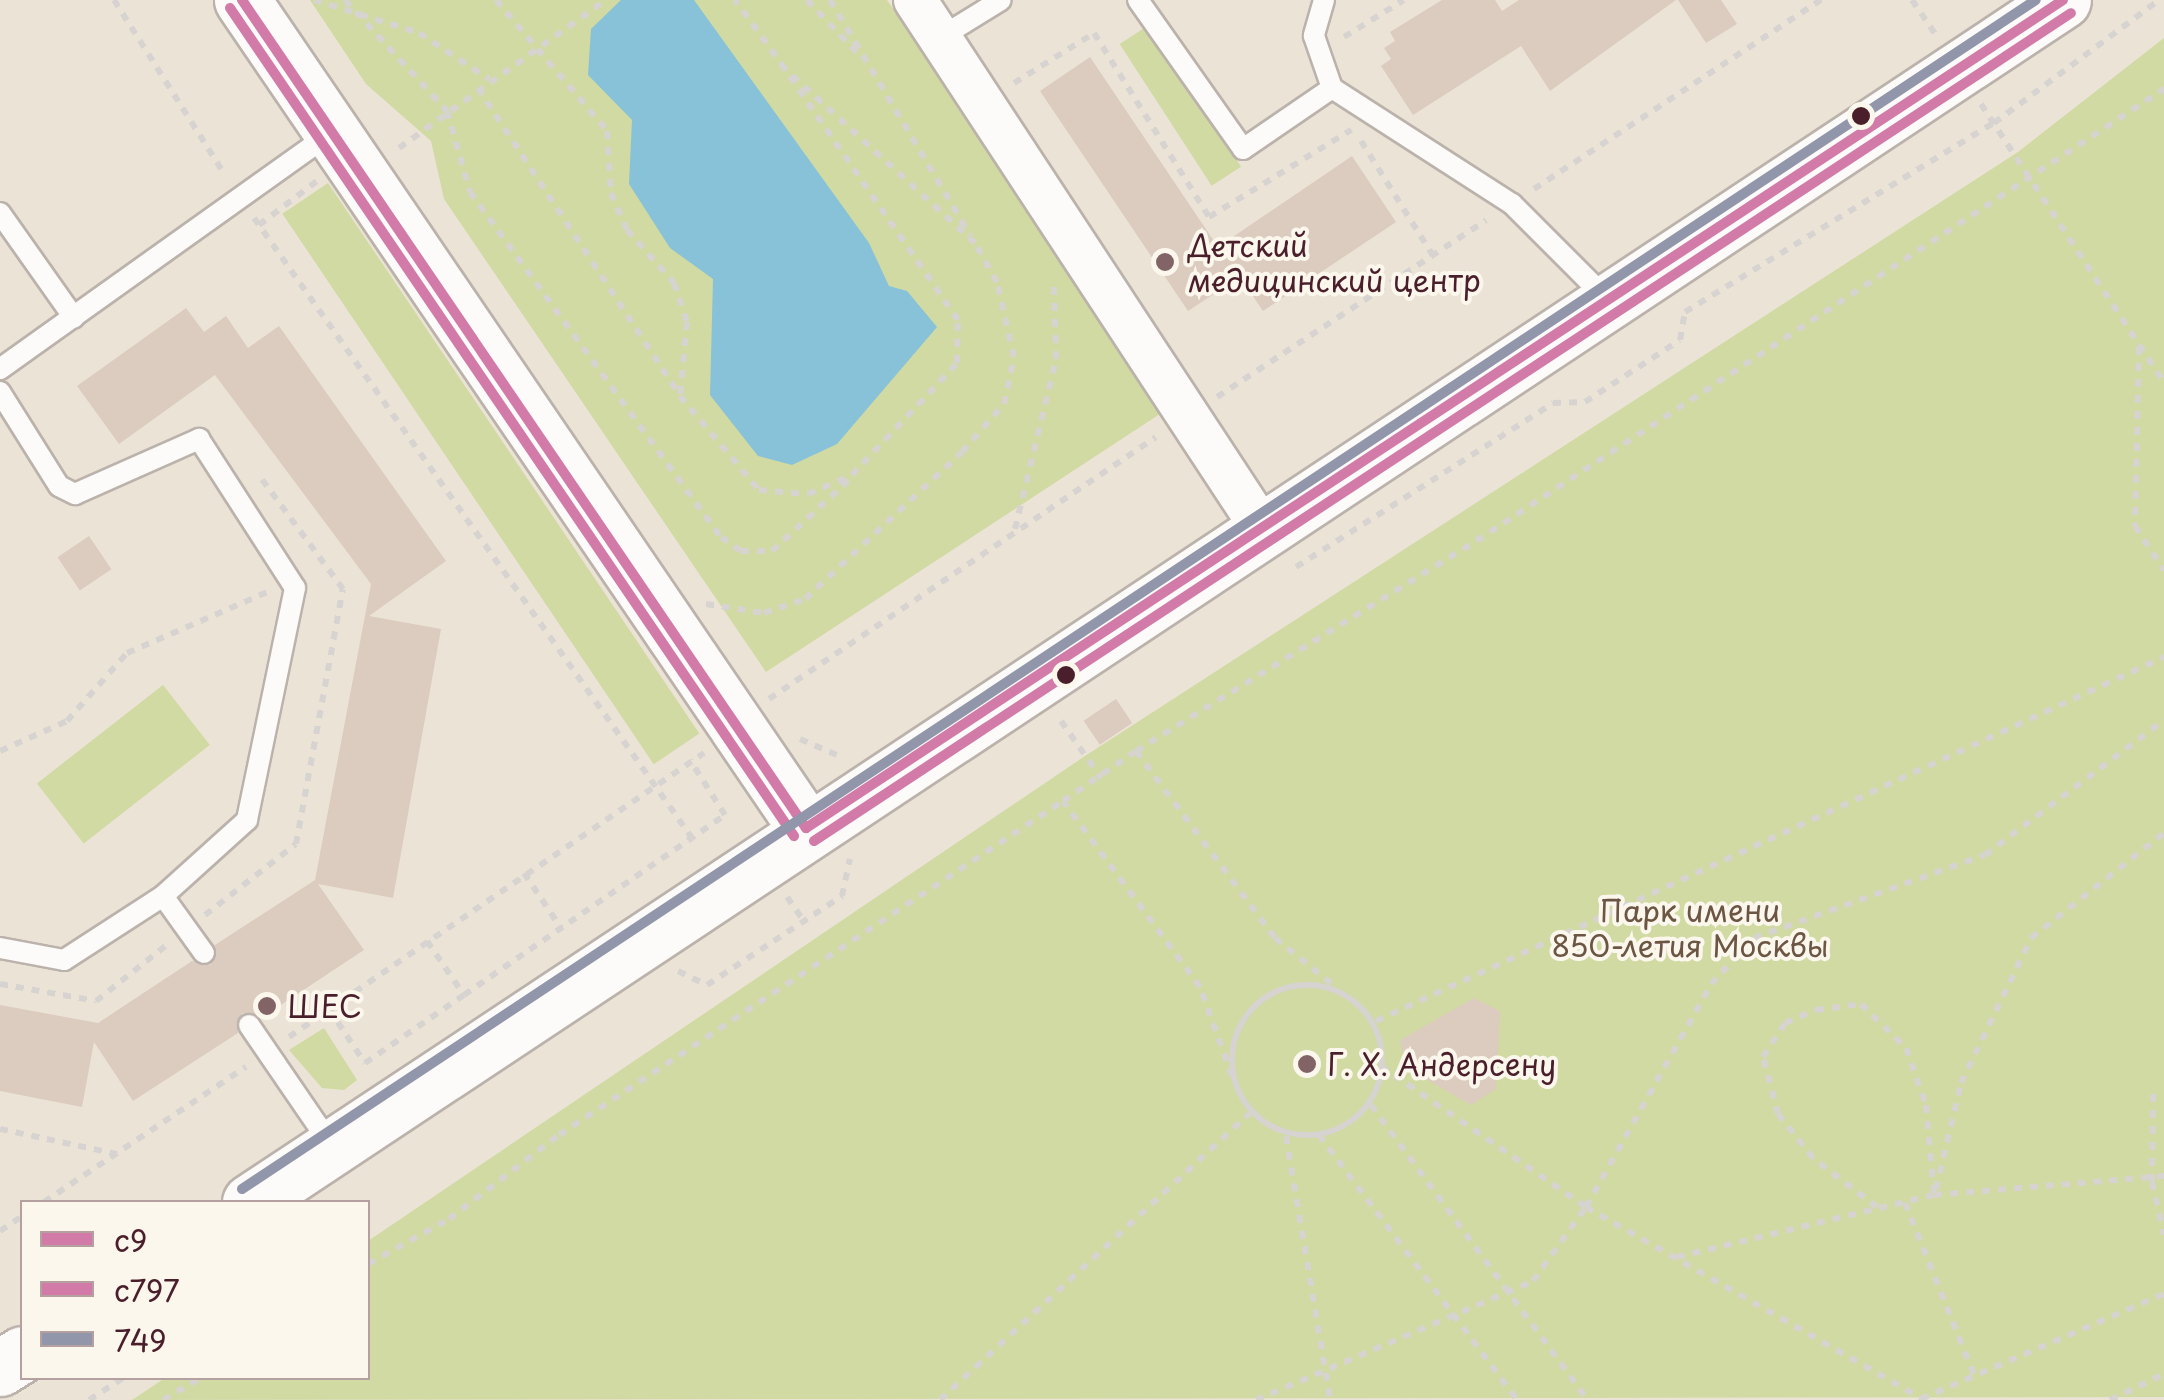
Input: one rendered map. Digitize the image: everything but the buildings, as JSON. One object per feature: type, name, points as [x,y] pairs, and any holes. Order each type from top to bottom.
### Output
[{"type":"main road","points":[[242,0],[336,129],[806,828]]},
{"type":"main road","points":[[253,1200],[806,828],[1269,555],[1609,300],[2063,0]]},
{"type":"street","points":[[914,0],[1187,416],[1269,555]]},
{"type":"lane","points":[[941,37],[1001,0]]},
{"type":"lane","points":[[1138,0],[1243,148],[1332,88]]},
{"type":"lane","points":[[1324,0],[1317,53],[1332,88],[1512,204],[1609,300]]},
{"type":"lane","points":[[0,369],[336,129]]},
{"type":"lane","points":[[0,213],[74,318]]},
{"type":"lane","points":[[0,392],[60,486],[76,494],[198,439],[295,588],[247,820],[163,896],[64,960],[0,948]]},
{"type":"lane","points":[[163,896],[204,953]]},
{"type":"lane","points":[[249,1025],[334,1147]]},
{"type":"path","points":[[114,0],[238,196],[692,838]]},
{"type":"path","points":[[314,0],[351,8],[419,33],[489,79]]},
{"type":"path","points":[[346,0],[447,111],[470,192],[721,537],[742,551],[772,551],[852,476],[957,362],[958,320],[734,0]]},
{"type":"path","points":[[496,0],[531,48],[608,131],[611,193],[627,230],[674,283],[687,322],[680,396]]},
{"type":"path","points":[[400,148],[531,48],[606,0]]},
{"type":"path","points":[[808,0],[872,69]]},
{"type":"path","points":[[693,602],[764,613],[805,599],[1004,404],[1014,357],[996,282],[830,0]]},
{"type":"path","points":[[1317,53],[1404,0]]},
{"type":"path","points":[[758,711],[1015,530],[1821,0]]},
{"type":"path","points":[[1269,555],[1553,403],[1585,402],[1680,340],[1685,312],[1994,123],[2159,0]]},
{"type":"path","points":[[785,69],[975,243]]},
{"type":"path","points":[[478,88],[680,396],[759,490],[808,494],[852,476]]},
{"type":"path","points":[[370,1263],[448,1219],[558,1135],[1136,751],[1490,532],[2164,88]]},
{"type":"path","points":[[2018,152],[2164,383]]},
{"type":"path","points":[[1015,530],[1056,359],[1052,206]]},
{"type":"path","points":[[2140,346],[2135,526],[2164,570]]},
{"type":"path","points":[[0,751],[67,721],[127,653],[250,595],[295,588]]},
{"type":"path","points":[[1376,1021],[2164,658]]},
{"type":"path","points":[[1045,731],[1078,710]]},
{"type":"path","points":[[1256,1400],[1512,1295],[1586,1208],[1731,956],[1754,938],[1984,855],[2164,720]]},
{"type":"path","points":[[1061,721],[1100,778]]},
{"type":"path","points":[[47,1200],[268,1052],[654,782],[708,750]]},
{"type":"path","points":[[1063,801],[1200,987],[1232,1076],[1250,1113],[1286,1136],[1318,1135],[1371,1104],[1381,1066],[1376,1021],[1275,938],[1136,751]]},
{"type":"path","points":[[328,1010],[365,1063],[725,816],[690,760]]},
{"type":"path","points":[[1934,1195],[1961,1083],[2032,938],[2164,833]]},
{"type":"path","points":[[661,982],[678,971],[708,984],[842,896],[847,862],[861,852]]},
{"type":"path","points":[[524,873],[561,928]]},
{"type":"path","points":[[784,892],[804,921]]},
{"type":"path","points":[[426,942],[464,995]]},
{"type":"path","points":[[1232,1076],[1234,1031],[1252,1007],[1280,988],[1337,988]]},
{"type":"path","points":[[1877,1207],[1814,1158],[1778,1114],[1762,1057],[1785,1023],[1816,1010],[1861,1004],[1906,1048],[1926,1104],[1934,1195]]},
{"type":"path","points":[[1381,1066],[1586,1208],[1921,1400],[2164,1294]]},
{"type":"path","points":[[2153,1094],[2152,1182],[2164,1235]]},
{"type":"path","points":[[1371,1104],[1588,1400]]},
{"type":"path","points":[[940,1400],[1250,1113]]},
{"type":"path","points":[[0,1129],[118,1154]]},
{"type":"path","points":[[1318,1135],[1517,1400]]},
{"type":"path","points":[[1286,1136],[1330,1400]]},
{"type":"path","points":[[1677,1257],[1934,1195],[2152,1182],[2164,1176]]},
{"type":"path","points":[[1905,1203],[1974,1376]]},
{"type":"path","points":[[2110,1400],[2164,1374]]},
{"type":"path","points":[[88,1400],[120,1380]]},
{"type":"path","points":[[163,1400],[197,1380]]},
{"type":"green space","points":[[310,0],[887,0],[1169,408],[766,672],[444,199],[431,141],[366,84]]},
{"type":"green space","points":[[1149,25],[1241,167],[1212,186],[1120,44]]},
{"type":"green space","name":"Парк имени 850-летия Москвы","points":[[2164,38],[2164,1397],[132,1400],[162,1380],[370,1380],[370,1240],[1085,756],[2018,152]]},
{"type":"green space","points":[[328,183],[699,733],[654,764],[282,214]]},
{"type":"green space","points":[[163,685],[210,745],[84,843],[37,784]]},
{"type":"green space","points":[[324,1028],[357,1080],[344,1090],[322,1088],[289,1050]]},
{"type":"water","points":[[621,0],[694,0],[869,243],[889,286],[907,291],[937,327],[837,444],[792,465],[758,456],[710,395],[713,279],[670,248],[629,184],[632,120],[588,75],[591,29]]},
{"type":"transit line","name":"с9","points":[[242,0],[806,828]]},
{"type":"transit line","name":"749","points":[[242,1189],[2036,0]]},
{"type":"transit line","name":"с9","points":[[806,828],[2063,0]]},
{"type":"transit line","name":"с797","points":[[230,8],[794,836]]},
{"type":"transit line","name":"с797","points":[[814,841],[2071,13]]},
{"type":"place","name":"Детский медицинский центр","points":[[1165,262]]},
{"type":"place","name":"ШЕС","points":[[267,1006]]},
{"type":"place","name":"Г. Х. Андерсену","points":[[1307,1064]]}]
